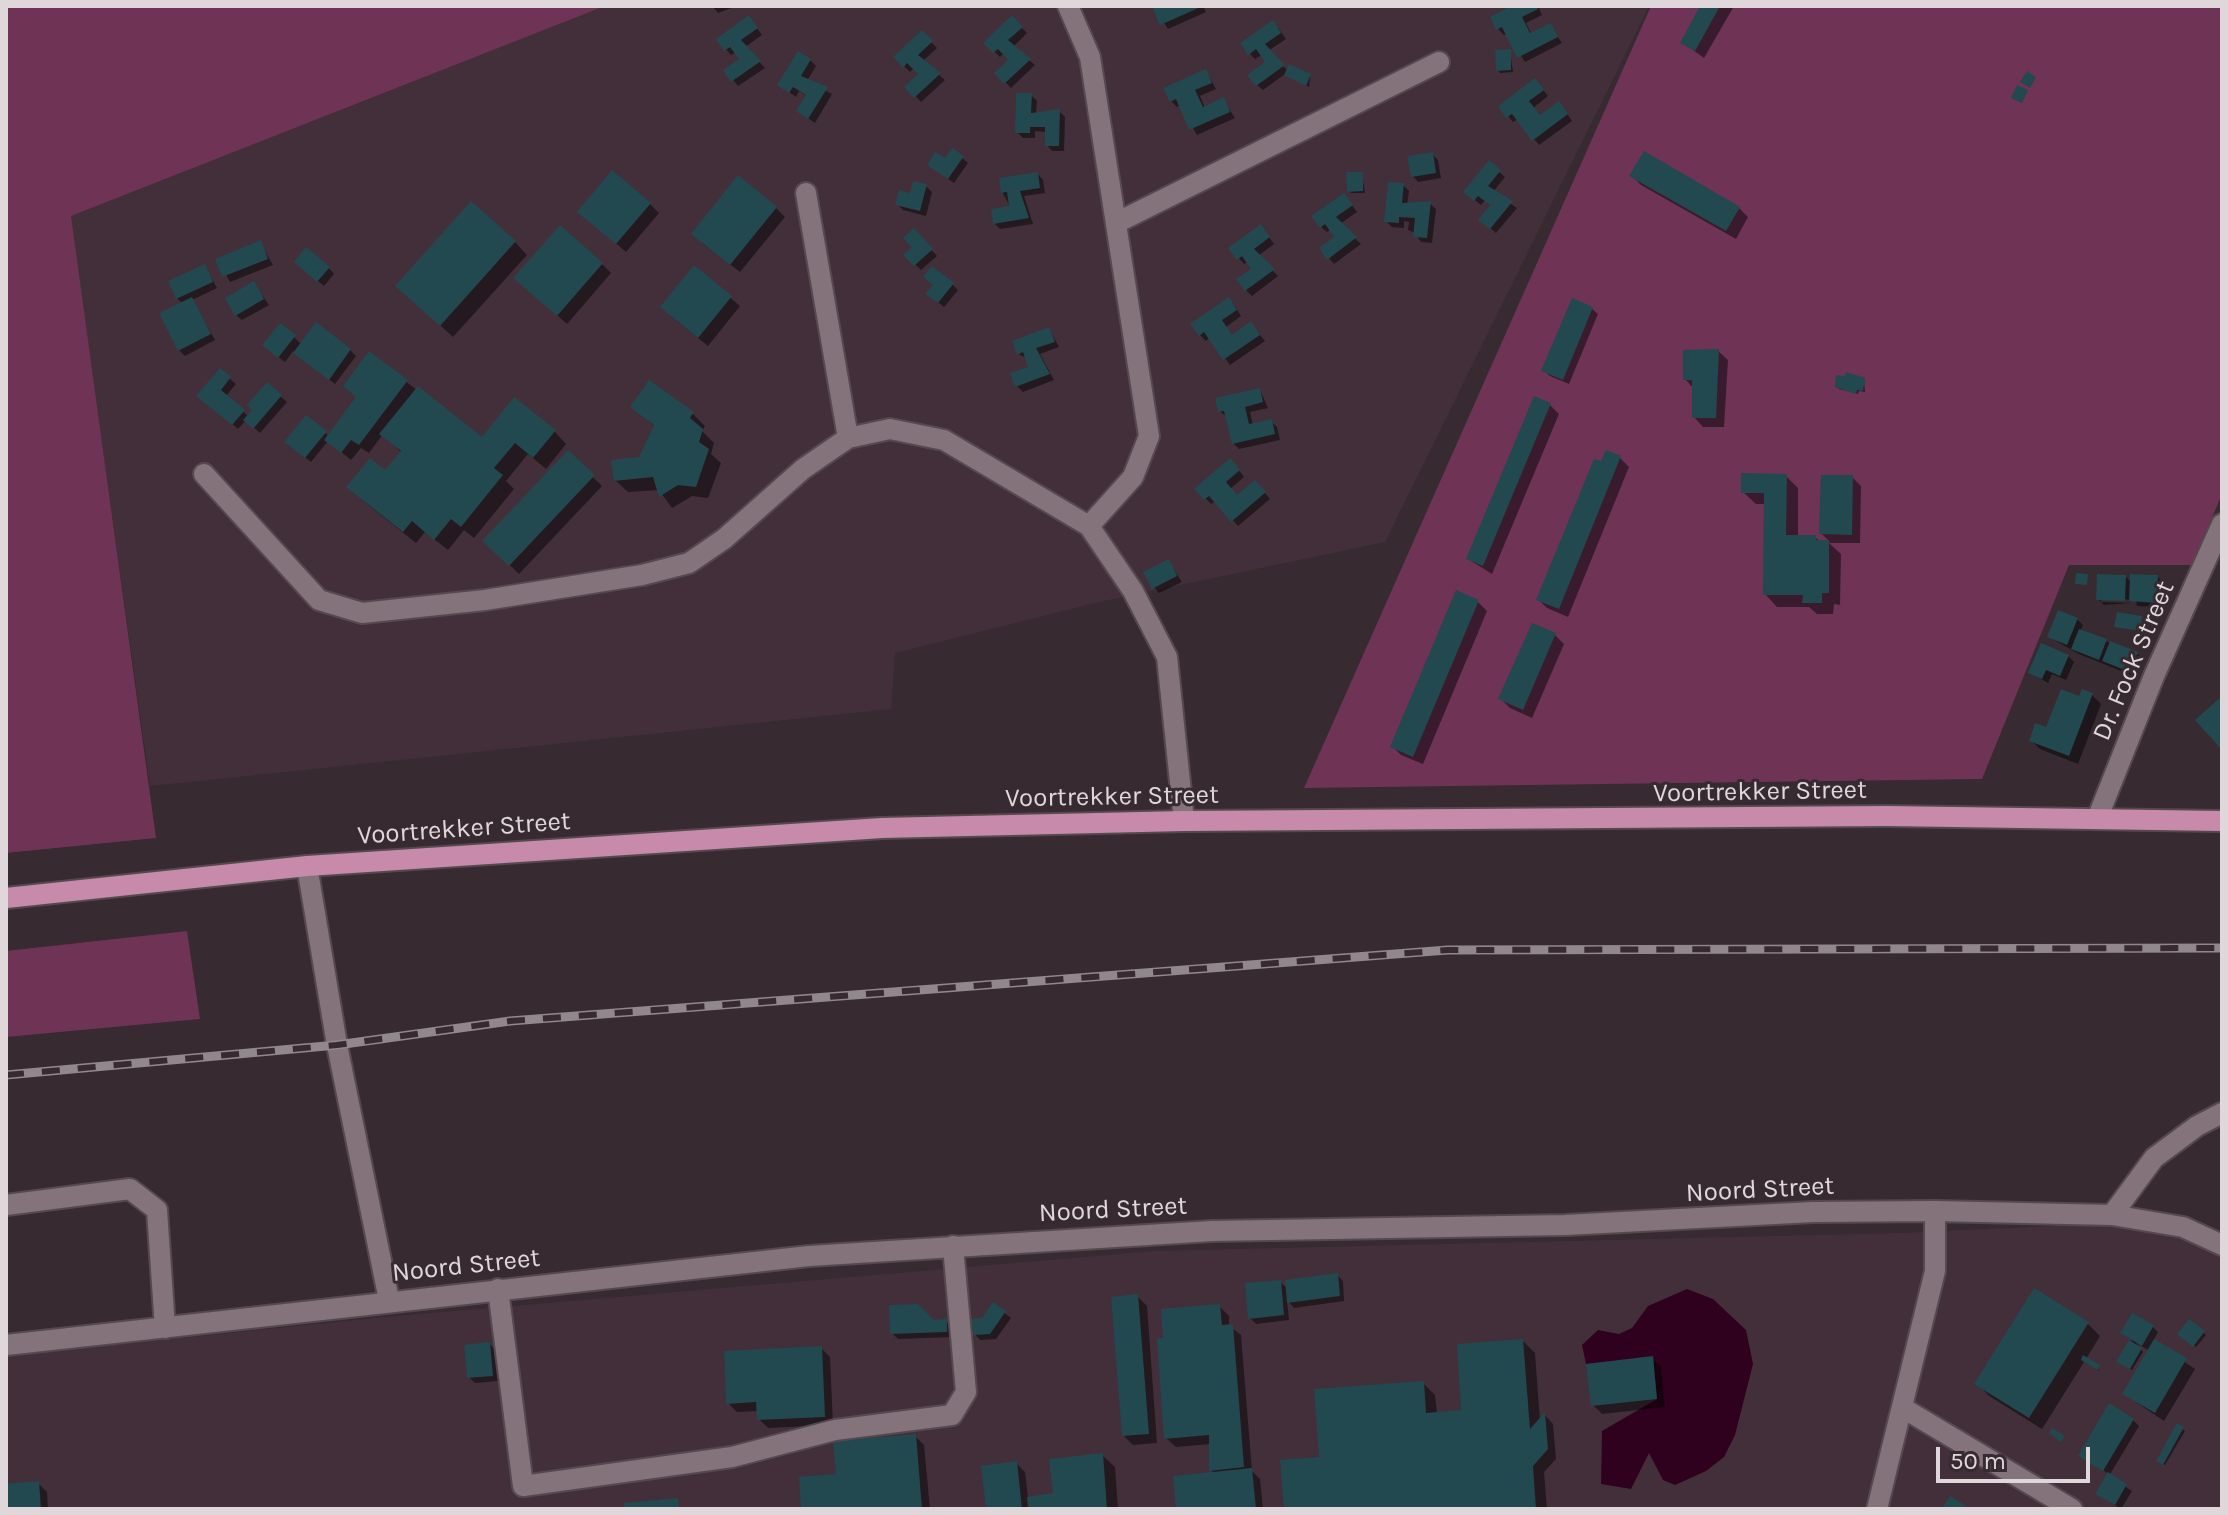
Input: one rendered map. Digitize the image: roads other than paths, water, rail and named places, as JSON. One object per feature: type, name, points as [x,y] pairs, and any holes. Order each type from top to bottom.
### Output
[{"type":"main road","name":"Voortrekker Street","points":[[6,898],[307,866],[882,828],[1184,821],[2222,821]]},
{"type":"street","points":[[1068,6],[1090,57],[1149,436],[1133,477],[1089,526]]},
{"type":"street","points":[[1116,223],[1439,62]]},
{"type":"street","points":[[806,193],[848,438]]},
{"type":"street","points":[[204,474],[319,600],[362,613],[485,600],[642,575],[689,563],[724,539],[803,469],[848,438],[890,429],[944,440],[1089,526],[1133,591],[1167,657],[1184,821]]},
{"type":"street","name":"Dr. Fock Street","points":[[2097,819],[2154,676],[2222,524]]},
{"type":"street","points":[[307,866],[337,1045],[389,1300]]},
{"type":"street","points":[[2112,1215],[2154,1158],[2197,1126],[2222,1113]]},
{"type":"street","points":[[6,1205],[130,1189],[157,1210],[165,1328]]},
{"type":"street","points":[[1877,1509],[1935,1271],[1935,1211]]},
{"type":"street","name":"Noord Street","points":[[6,1345],[389,1300],[809,1256],[1212,1231],[1565,1225],[1813,1212],[1935,1211],[2112,1215],[2183,1227],[2222,1245]]},
{"type":"street","points":[[498,1289],[523,1486],[732,1457],[835,1430],[952,1415],[966,1392],[953,1246]]},
{"type":"street","points":[[1903,1408],[2072,1509]]},
{"type":"railway","points":[[6,1075],[337,1045],[510,1021],[1448,950],[2222,948]]}]
